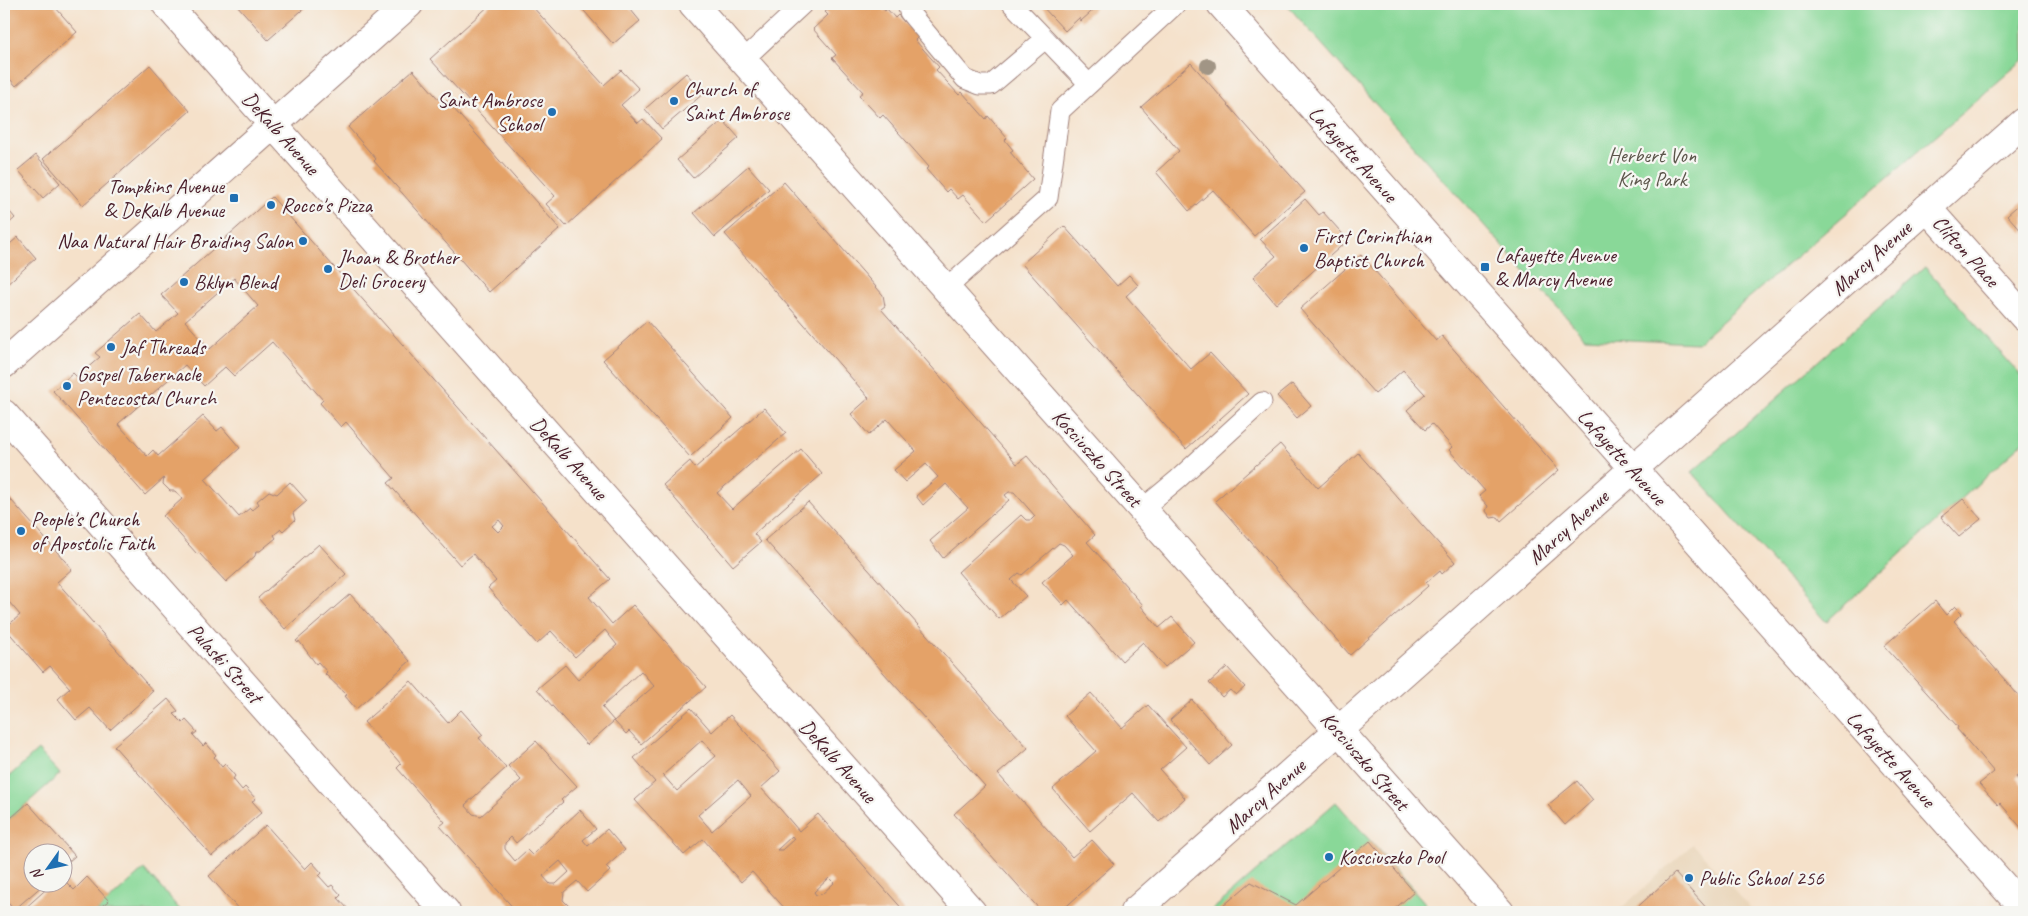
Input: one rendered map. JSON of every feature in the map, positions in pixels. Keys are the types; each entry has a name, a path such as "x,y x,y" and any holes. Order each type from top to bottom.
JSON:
{"street":[{"name":"DeKalb Avenue","path":"166,4 972,912"},
{"path":"4,364 409,4"},
{"name":"Kosciuszko Street","path":"693,4 1500,912"},
{"name":"Lafayette Avenue","path":"1221,4 2024,909"},
{"name":"Marcy Avenue","path":"1134,912 2024,122"},
{"name":"Clifton Place","path":"1927,208 2024,317"},
{"name":"Pulaski Street","path":"4,414 446,912"}],"lane":[{"path":"743,60 803,4"},
{"path":"907,4 909,12 965,79 980,85 991,84 1045,38"},
{"path":"1012,4 1089,84"},
{"path":"947,288 1048,198 1060,111 1176,4"},
{"path":"1142,509 1178,479 1262,402"}],"shaded area":[{"name":"Public School 256","path":"1693,844 1754,912 1617,912"}],"green space":[{"name":"Herbert Von King Park","path":"1286,4 2024,4 2024,59 1697,343 1585,338"},
{"path":"1925,267 2024,379 2024,442 1826,622 1692,472"},
{"path":"38,750 60,774 4,824 4,781"},
{"name":"Kosciuszko Pool","path":"1336,802 1433,912 1210,912"},
{"path":"144,869 182,912 96,912"}],"building":[{"path":"4,4 59,4 55,7 77,32 16,86 4,72"},
{"path":"236,4 309,4 268,40"},
{"name":"Saint Ambrose School","path":"491,4 530,4 604,85 621,70 639,89 621,105 638,123 643,119 662,139 566,226 546,204 555,196 430,59"},
{"path":"578,4 626,4 640,21 613,44"},
{"path":"834,4 879,4 885,11 887,9 895,18 898,15 918,37 915,40 939,67 936,70 959,95 962,92 986,119 988,116 1007,138 1005,140 1013,150 1010,152 1033,179 986,221 963,195 958,199 949,189 946,192 926,169 929,167 883,115 880,118 859,95 863,92 832,58 836,55 813,29 828,15 825,12"},
{"path":"1040,4 1100,4 1081,21 1079,18 1065,31"},
{"path":"1191,63 1305,192 1254,236 1213,190 1189,211 1156,172 1179,151 1141,107"},
{"path":"150,65 190,111 83,205 43,159"},
{"path":"413,70 442,103 446,100 560,229 489,292 374,161 376,159 348,127"},
{"name":"Church of Saint Ambrose","path":"686,73 704,93 662,129 645,109"},
{"path":"723,120 739,138 693,178 677,160"},
{"path":"36,155 60,183 43,198 18,170"},
{"path":"748,166 769,189 715,237 694,213"},
{"path":"784,182 883,295 885,306 881,309 1017,464 1027,456 1095,535 1087,542 1143,605 1141,606 1159,628 1172,617 1194,642 1165,667 1143,642 1122,661 1068,600 1063,605 1042,582 1073,555 1064,545 1059,543 1022,575 1019,573 1011,580 1026,596 999,619 958,572 1021,515 1026,520 1031,520 1035,516 1014,492 1009,492 1005,495 1009,500 943,558 930,541 968,508 946,484 923,505 916,496 938,477 926,464 905,482 894,470 916,451 887,419 869,435 851,414 869,398 725,234"},
{"path":"272,197 610,579 589,597 612,624 633,605 706,687 641,744 629,731 626,734 614,721 587,745 537,689 565,665 578,680 617,645 605,630 575,657 551,631 537,644 488,588 496,581 473,554 460,565 388,483 394,478 346,422 341,427 320,403 323,400 272,342 234,376 225,367 204,386 185,365 118,424 147,456 153,450 158,456 203,416 217,431 222,427 240,448 205,479 239,517 250,508 252,510 259,504 257,501 269,491 277,494 290,482 307,501 293,513 295,520 283,531 281,529 274,535 276,538 260,551 256,551 255,556 226,582 199,553 197,554 163,516 182,499 175,491 170,491 163,484 164,478 145,495 53,391 73,373 77,377 100,357 95,353 140,314 156,332 178,313 161,295","holes":["234,278 258,306 210,349 185,321","499,520 504,526 498,532 492,526","641,671 654,686 614,721 602,707"]},
{"name":"First Corinthian Baptist Church","path":"1305,199 1319,215 1323,212 1348,240 1276,304 1253,277 1276,256 1260,239"},
{"path":"2024,200 2024,234 2007,215"},
{"path":"4,205 15,218 4,228"},
{"path":"1064,226 1117,286 1129,275 1138,285 1126,296 1191,369 1210,353 1248,394 1186,449 1022,264"},
{"path":"18,237 36,258 4,287 4,249"},
{"path":"1361,255 1436,341 1442,336 1559,470 1501,521 1498,517 1491,518 1486,511 1488,506 1479,496 1485,491 1449,450 1452,447 1432,424 1425,430 1407,410 1425,394 1403,370 1375,394 1300,309"},
{"path":"647,321 733,418 690,457 603,360"},
{"path":"1292,384 1311,406 1297,418 1277,396"},
{"path":"764,408 786,433 717,493 732,509 801,449 822,474 754,534 761,542 733,566 663,485 690,461 695,468"},
{"path":"1280,444 1318,488 1358,453 1455,562 1442,574 1440,571 1426,583 1428,586 1350,655 1215,501"},
{"path":"4,492 72,569 57,582 153,691 110,730 90,708 76,720 58,699 70,688 50,666 43,672 5,628 20,615 4,596"},
{"path":"1963,499 1981,519 1959,537 1941,517"},
{"path":"808,502 1028,748 998,774 1072,857 1092,840 1114,864 1060,912 1042,912 954,814 985,786 765,540"},
{"path":"319,544 346,574 285,629 258,598"},
{"path":"350,594 410,661 356,709 345,696 347,695 325,674 327,672 318,662 316,664 299,641 298,643 296,641"},
{"path":"1935,601 1946,615 1955,606 1962,613 1954,621 2024,702 2024,770 2016,777 2024,787 2024,831 2000,803 1998,805 1979,784 1994,772 1957,729 1958,727 1884,646"},
{"path":"1227,667 1245,687 1236,695 1230,690 1222,697 1209,683"},
{"path":"411,681 448,723 461,710 483,735 479,738 506,768 465,805 473,814 481,816 521,780 508,766 536,741 577,786 561,800 563,802 516,843 511,837 505,843 505,849 515,861 527,850 532,855 580,810 596,829 583,840 588,846 607,829 625,850 606,867 610,871 587,892 577,881 564,892 563,900 570,907 564,912 517,912 440,826 445,822 397,768 401,764 364,722","holes":["560,861 569,872 556,884 550,884 543,876"]},
{"path":"1091,693 1122,728 1148,705 1186,747 1160,770 1185,798 1159,822 1133,793 1090,831 1053,789 1096,751 1065,716"},
{"path":"168,699 178,711 174,714 183,723 186,720 197,732 193,735 203,746 206,743 216,755 214,757 222,767 225,764 235,776 233,779 242,790 245,787 256,799 252,801 262,812 212,856 114,746"},
{"path":"1192,700 1232,745 1210,765 1170,720"},
{"path":"691,708 712,732 730,715 780,771 761,788 799,831 818,814 905,912 788,912 752,872 741,882 703,839 684,855 635,800 655,782 634,758","holes":["702,740 716,756 677,791 663,775","738,780 751,796 712,831 698,815","792,836 794,839 782,850 777,850","829,878 834,883 822,894 816,895 814,892"]},
{"path":"1577,781 1593,800 1565,825 1548,805"},
{"path":"28,803 64,844 22,844 22,894 32,894 14,910 4,898 4,824"},
{"path":"266,825 305,869 312,862 322,873 319,876 329,887 332,885 341,895 338,898 348,909 344,912 241,912 209,876"},
{"path":"1370,841 1414,892 1391,912 1216,912 1251,882 1296,905"},
{"name":"Public School 256","path":"1675,873 1710,912 1632,912"},
{"path":"87,877 109,901 96,912 25,912 23,910 41,894 72,894 72,888 74,890"}],"place":[{"name":"Church of Saint Ambrose","path":"674,101"},
{"name":"Saint Ambrose School","path":"552,112"},
{"name":"Tompkins Avenue & DeKalb Avenue","path":"234,198"},
{"name":"Rocco's Pizza","path":"271,205"},
{"name":"Naa Natural Hair Braiding Salon","path":"303,241"},
{"name":"First Corinthian Baptist Church","path":"1304,248"},
{"name":"Lafayette Avenue & Marcy Avenue","path":"1485,267"},
{"name":"Jhoan & Brother Deli Grocery","path":"328,269"},
{"name":"Bklyn Blend","path":"184,282"},
{"name":"Jaf Threads","path":"111,347"},
{"name":"Gospel Tabernacle Pentecostal Church","path":"67,386"},
{"name":"People's Church of Apostolic Faith","path":"21,531"},
{"name":"Kosciuszko Pool","path":"1329,857"},
{"name":"Public School 256","path":"1689,878"}]}
